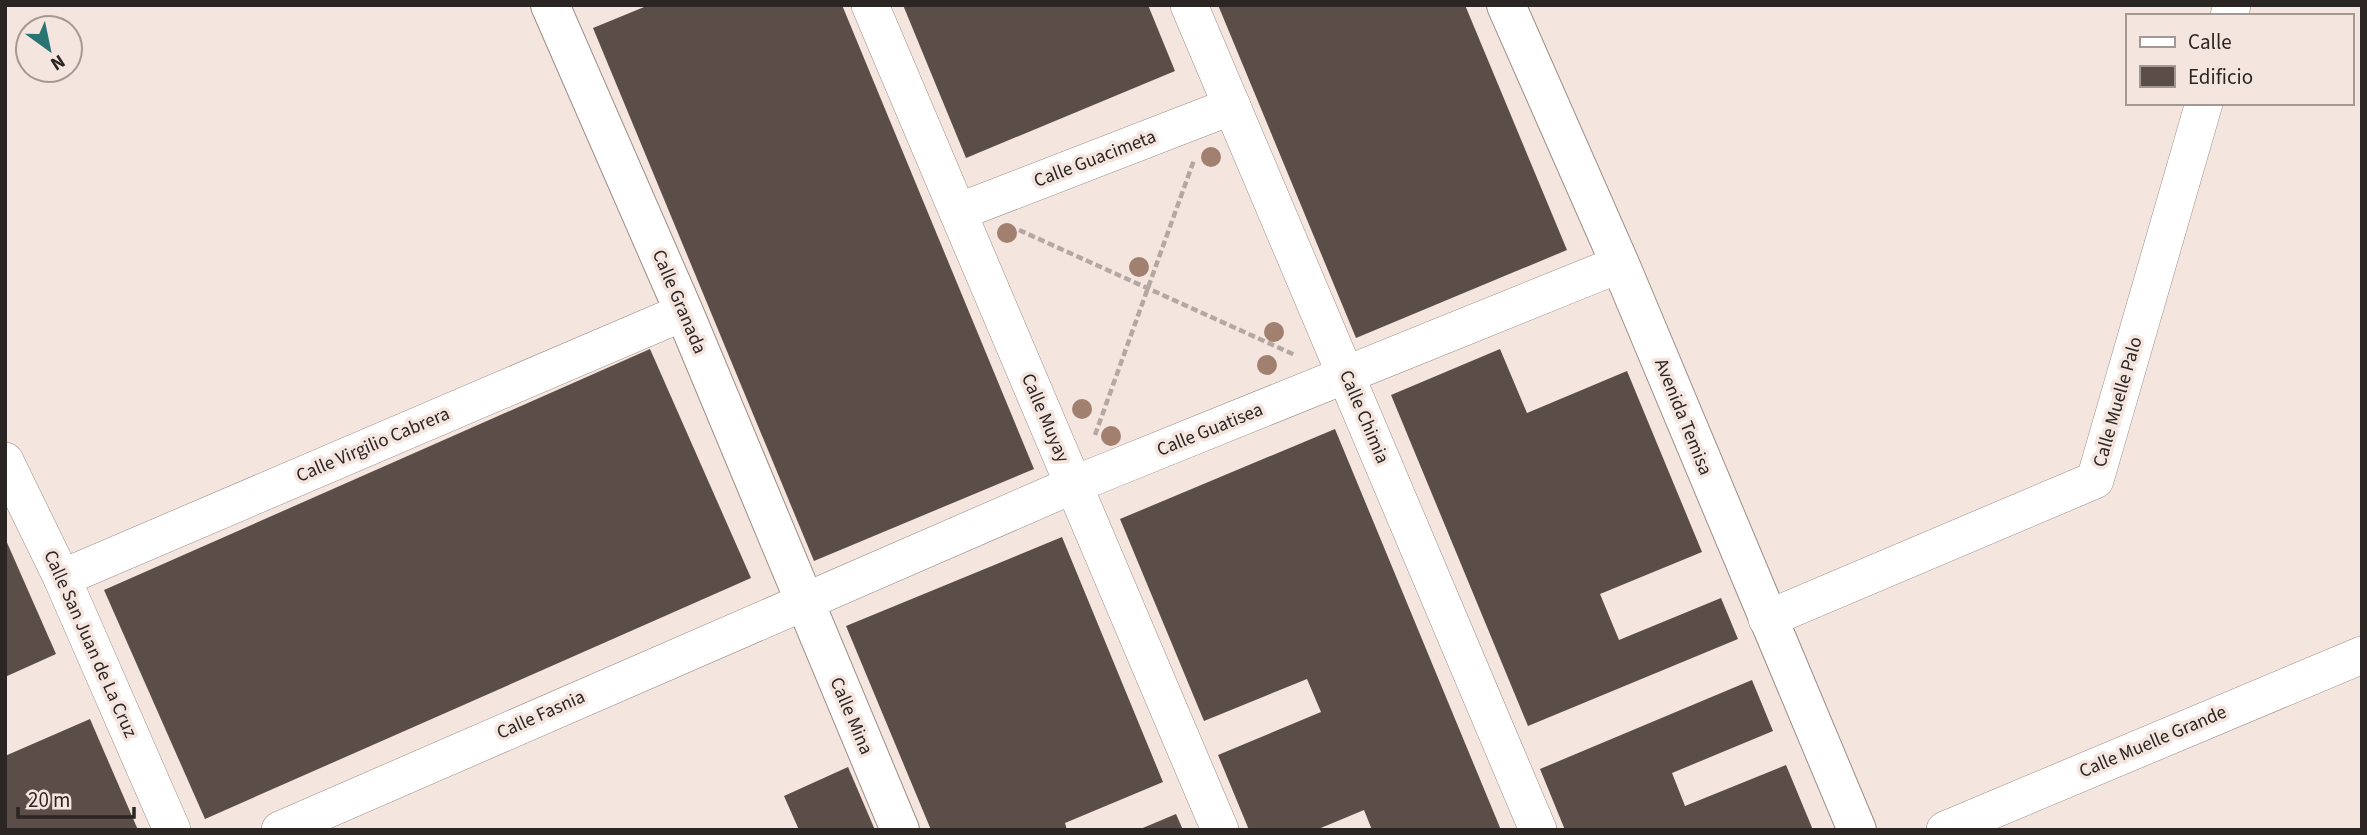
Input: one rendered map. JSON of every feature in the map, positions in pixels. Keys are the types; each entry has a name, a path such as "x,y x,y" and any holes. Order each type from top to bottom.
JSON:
{"street":[{"name":"Calle Muyay","path":"870,5 973,206 1073,485 1220,830"},
{"name":"Calle Chimia","path":"1189,5 1538,830"},
{"name":"Avenida Temisa","path":"1506,5 1620,264 1857,830"},
{"name":"Calle Granada","path":"559,8 803,601"},
{"name":"Calle Muelle Palo","path":"1767,619 2095,480 2203,105"},
{"name":"Calle Guacimeta","path":"973,206 1232,106"},
{"name":"Calle Guatisea","path":"803,601 1073,485 1620,264"},
{"name":"Calle Virgilio Cabrera","path":"62,578 684,312"},
{"name":"Calle San Juan de La Cruz","path":"5,461 62,578 172,830"},
{"name":"Calle Fasnia","path":"280,830 803,601"},
{"name":"Calle Mina","path":"803,601 900,830"},
{"name":"Calle Muelle Grande","path":"1945,830 2362,655"}],"path":[{"path":"1094,436 1198,148"},
{"path":"973,206 998,221 1298,356"}],"building":[{"path":"649,5 842,5 1034,469 814,561 593,28"},
{"path":"903,5 1148,5 1175,71 966,158"},
{"path":"1218,5 1465,5 1567,250 1356,338"},
{"path":"650,349 751,578 205,819 104,590"},
{"path":"1500,349 1527,413 1627,371 1702,552 1600,594 1619,640 1721,598 1738,639 1528,726 1391,395"},
{"path":"1335,429 1501,830 1372,830 1364,810 1316,830 1249,830 1218,755 1321,712 1307,679 1204,721 1120,519"},
{"path":"1062,537 1163,782 1065,823 1067,830 931,830 846,626"},
{"path":"5,538 56,654 5,677"},
{"path":"1752,680 1773,731 1672,773 1685,806 1786,765 1813,830 1565,830 1540,769"},
{"path":"90,719 138,830 5,830 5,756"},
{"path":"848,767 875,830 799,830 784,796"},
{"path":"1176,814 1183,830 1138,830"}]}
